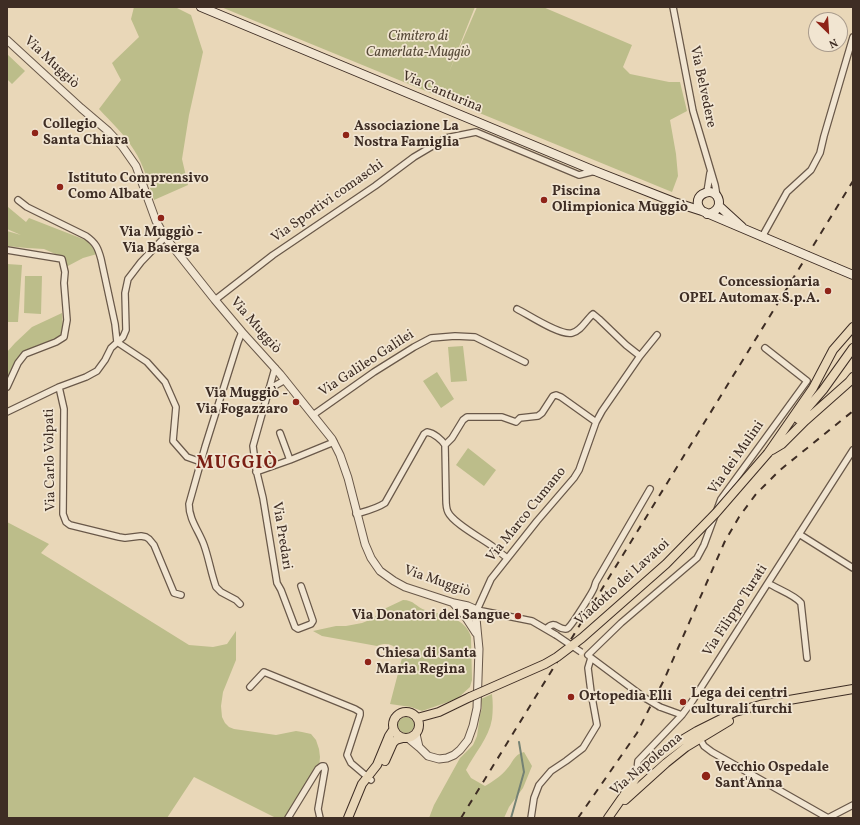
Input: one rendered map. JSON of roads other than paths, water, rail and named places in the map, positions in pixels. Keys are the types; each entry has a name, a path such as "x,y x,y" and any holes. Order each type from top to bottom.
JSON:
{"main road":[{"name":"Via Canturina","path":"201,7 595,171 674,202 704,212 853,275"},
{"path":"711,192 717,196 720,203 713,213 704,212 699,208 698,201 703,193 711,192"},
{"name":"Via Canturina","path":"674,202 698,201"},
{"name":"Via Canturina","path":"719,206 747,231"},
{"path":"768,453 813,388 833,350 853,327"},
{"path":"768,453 823,390 853,348"},
{"path":"768,453 782,444 805,421 851,380"},
{"name":"Viadotto dei Lavatoi","path":"417,726 438,712 546,664 582,638 666,564 716,513 768,453"},
{"name":"Via Napoleona","path":"609,815 634,788 636,778 682,740 709,725 735,712 853,689"},
{"name":"Via Napoleona","path":"609,815 666,763 686,747 724,723 760,706"},
{"path":"348,818 360,788 381,768 393,743 396,740 412,737 417,726 410,713 404,712 396,716 392,724 393,730 397,735 405,738"},
{"name":"Via Napoleona","path":"700,739 709,725"},
{"path":"369,779 377,766 389,736 393,730"}],"street":[{"name":"Via Belvedere","path":"673,7 693,111 717,196"},
{"path":"762,237 787,192 811,170 820,153 853,37"},
{"name":"Via Muggiò","path":"7,40 80,108 108,131 122,146 136,166 156,221 165,237 215,300 285,380 334,442 348,478 356,514 365,544 371,558 380,571 405,587 477,610"},
{"name":"Via Sportivi comaschi","path":"215,300 273,255 375,186 414,157 446,138 476,132 578,175 595,171"},
{"name":"Via Belvedere","path":"707,192 711,171"},
{"path":"18,200 27,207 86,236 94,242 99,251 118,342 147,362 165,382 176,406 173,441 187,457 201,462"},
{"path":"7,412 97,371 111,348 123,337 126,330 125,293 128,279 141,262 165,237"},
{"path":"7,250 62,259 65,272 64,283 67,320 64,336 56,342 25,354 18,363 7,387"},
{"path":"517,309 561,332 572,333 581,328 593,314 640,356"},
{"path":"240,604 236,600 220,592 216,587 204,544 192,521 189,504 242,332"},
{"name":"Via Marco Cumano","path":"477,610 491,579 574,478 579,470 596,422 602,411 640,356 657,335"},
{"name":"Via Galileo Galilei","path":"313,415 414,347 431,338 455,336 475,337 525,362"},
{"name":"Via dei Mulini","path":"590,657 621,623 697,558 704,545 720,498 806,381 765,348"},
{"name":"Via Predari","path":"275,368 252,446 277,583 295,627 298,629 311,624 313,621 300,586"},
{"path":"269,389 285,380"},
{"name":"Via Carlo Volpati","path":"59,387 64,409 63,514 66,522 70,525 119,537 146,537 154,545 174,593 181,595"},
{"path":"445,446 452,438 463,420 467,417 502,417 516,422 520,418 538,416 553,396 556,395 596,422"},
{"path":"356,514 374,509 385,503 422,437 427,432 431,433 443,442 445,446 446,506 448,512 458,523 507,558"},
{"path":"280,433 290,460"},
{"path":"256,472 334,442"},
{"name":"Via Filippo Turati","path":"636,778 638,762 682,715 693,700 853,450"},
{"path":"546,629 550,625 566,629 573,622 594,589 596,582 650,489"},
{"path":"800,534 853,568"},
{"path":"768,583 798,599 801,603 807,658"},
{"path":"452,602 465,616 478,638"},
{"path":"405,738 420,748 428,756 441,760 451,757 457,753 468,740 477,708 477,610 532,621 590,657 645,698 660,707 682,715"},
{"path":"531,818 534,798 539,785 551,771 583,748 597,725 588,668 590,657"},
{"path":"250,686 264,672 360,712 348,755 351,762 369,779"},
{"path":"417,726 420,748"},
{"path":"700,739 704,746 712,752 828,818 853,805"},
{"path":"288,818 318,769 324,766 325,769 318,809 320,818"}],"waterway":[{"path":"511,818 524,772 519,742"}],"railway":[{"path":"461,818 853,181"},
{"path":"578,818 637,733 664,680 725,541 739,517 756,494 780,470 853,411"}],"place":[{"name":"Collegio Santa Chiara","path":"35,133"},
{"name":"Associazione La Nostra Famiglia","path":"346,135"},
{"name":"Istituto Comprensivo Como Albate","path":"60,187"},
{"name":"Piscina Olimpionica Muggiò","path":"544,200"},
{"name":"Via Muggiò - Via Baserga","path":"161,218"},
{"name":"Concessionaria OPEL Automax S.p.A.","path":"828,291"},
{"name":"Via Muggiò - Via Fogazzaro","path":"296,402"},
{"name":"Via Donatori del Sangue","path":"518,616"},
{"name":"Chiesa di Santa Maria Regina","path":"368,662"},
{"name":"Ortopedia Elli","path":"571,697"},
{"name":"Lega dei centri culturali turchi","path":"683,702"},
{"name":"Vecchio Ospedale Sant'Anna","path":"706,776"}],"district":[{"name":"MUGGIÒ","path":"237,465"}],"park label":[{"name":"Cimitero di Camerlata-Muggiò","path":"418,46"}]}
